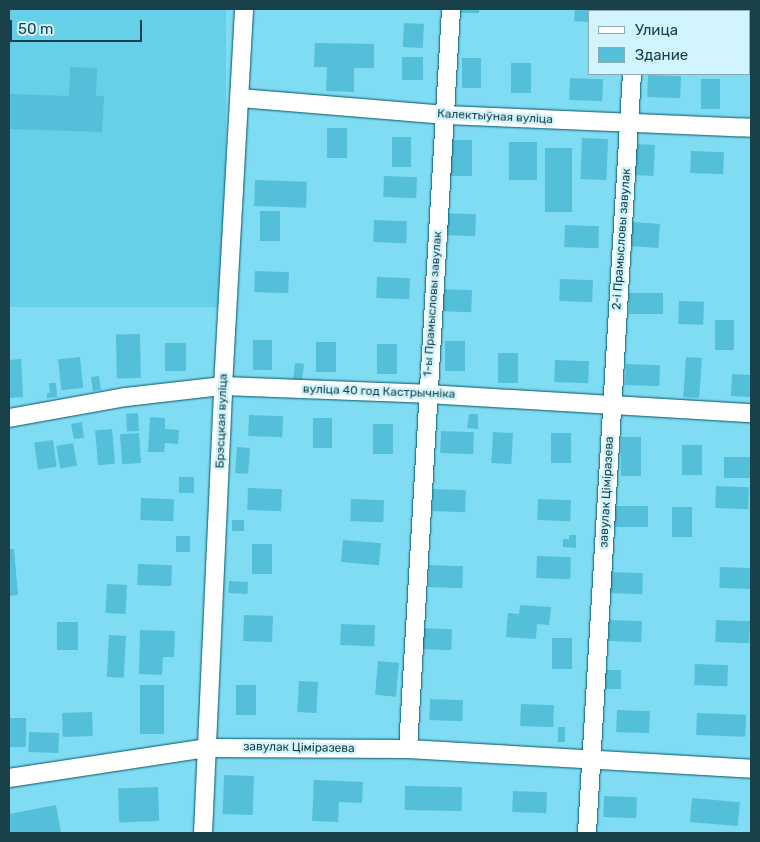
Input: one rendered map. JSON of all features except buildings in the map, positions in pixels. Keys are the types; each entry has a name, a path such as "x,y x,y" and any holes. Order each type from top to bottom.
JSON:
{"street":[{"name":"Брэсцкая вуліца","path":"203,833 223,386 244,9"},
{"name":"1-ы Прамысловы завулак","path":"408,749 427,394 446,115 451,9"},
{"name":"2-і Прамысловы завулак","path":"612,404 632,75"},
{"name":"Калектыўная вуліца","path":"240,98 446,115 751,128"},
{"name":"вуліца 40 год Кастрычніка","path":"9,418 126,397 223,386 427,394 751,413"},
{"name":"завулак Ціміразева","path":"587,833 612,404"},
{"name":"завулак Ціміразева","path":"9,778 208,748 408,749 751,769"}],"shaded area":[{"path":"9,9 226,9 226,307 9,307"}]}
